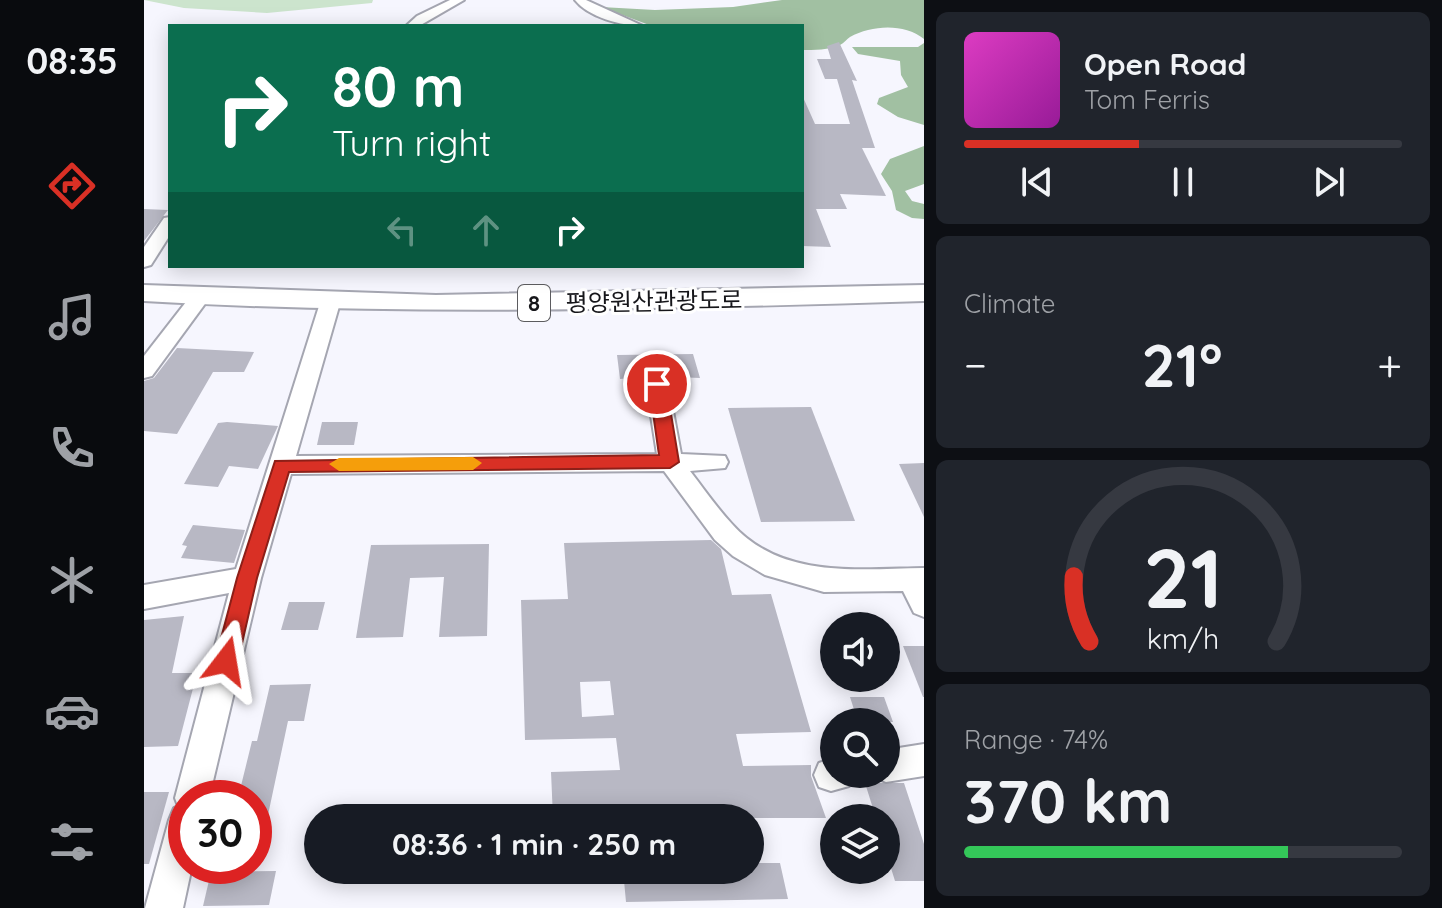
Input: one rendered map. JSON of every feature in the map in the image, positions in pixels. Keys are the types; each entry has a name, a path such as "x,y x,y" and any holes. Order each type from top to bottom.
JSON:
{"highway":[{"name":"평양원산관광도로","path":"144,293 330,303 576,303 924,293"}],"street":[{"path":"416,24 459,0"},
{"path":"580,0 585,6 632,24"},
{"path":"144,261 168,225"},
{"path":"144,371 200,297"},
{"path":"196,780 247,578 330,303"},
{"path":"657,384 670,462 724,533 742,549 775,567 824,581 918,580 924,605"},
{"path":"282,465 716,462"},
{"path":"144,597 247,578"},
{"path":"900,764 924,760"},
{"path":"164,908 170,884"}],"green space":[{"path":"144,0 373,0 372,3 267,13 184,8"},
{"path":"782,0 924,0 924,39 907,30 878,28 850,37 836,47 804,50 804,24 647,24 601,7 655,10 733,7"},
{"path":"924,43 924,125 898,117 877,104 879,98 908,87 901,75 900,61 858,54 852,47 918,47"},
{"path":"924,146 924,184 905,191 912,201 924,204 924,219 912,218 896,210 892,191 881,174 890,159"}],"building":[{"path":"839,42 857,81 852,80 875,148 862,148 886,196 840,194 847,209 816,209 831,247 804,246 804,99 815,124 850,124 837,79 825,79 817,59 831,59 827,46"},
{"path":"144,209 168,210 144,241"},
{"path":"177,348 254,352 244,372 213,372 177,434 144,431 144,381 154,378"},
{"path":"693,354 700,378 649,376 620,379 617,355"},
{"path":"811,407 855,521 761,522 728,408"},
{"path":"322,422 358,422 354,445 317,445"},
{"path":"218,423 278,426 258,469 229,466 218,487 184,484"},
{"path":"924,463 924,517 899,464"},
{"path":"193,525 245,530 234,563 181,558 187,546 182,545"},
{"path":"711,540 721,549 732,595 771,594 811,732 736,734 743,766 811,765 811,776 821,804 820,818 764,818 764,804 552,804 551,772 620,770 616,738 525,740 521,600 568,599 564,543","holes":["610,681 614,715 582,717 580,682"]},
{"path":"489,544 487,636 439,637 444,577 410,578 403,637 356,638 371,545"},
{"path":"289,602 325,602 318,630 281,630"},
{"path":"184,616 172,673 197,673 178,746 144,747 144,620"},
{"path":"903,646 924,646 924,697 923,697"},
{"path":"311,684 304,721 288,721 272,796 272,780 242,780 252,741 257,741 270,685"},
{"path":"850,697 884,697 888,708 854,708"},
{"path":"900,783 904,783 924,844 924,881 900,881 900,804 872,804 867,788 900,788"},
{"path":"144,792 168,792 149,864 144,864"},
{"path":"764,863 780,863 788,899 626,902 624,884 764,884"},
{"path":"272,871 276,871 269,905 203,906 208,884 272,884"}],"slow traffic":[{"path":"339,464 473,463"}],"route":[{"path":"226,661 247,578 282,465 670,462 657,384"}]}
